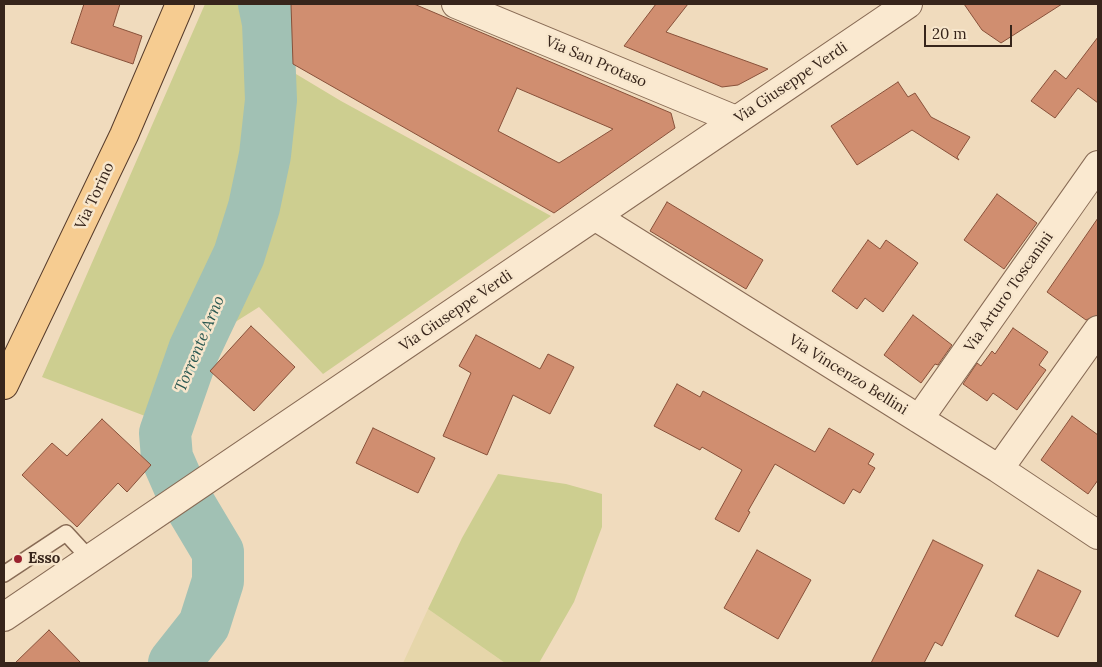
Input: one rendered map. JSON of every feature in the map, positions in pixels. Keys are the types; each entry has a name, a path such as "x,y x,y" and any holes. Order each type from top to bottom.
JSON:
{"main road":[{"name":"Via Torino","path":"7,374 124,135 180,4"}],"street":[{"name":"Via San Protaso","path":"456,4 736,120"},
{"name":"Via Giuseppe Verdi","path":"4,617 908,4"},
{"name":"Via Arturo Toscanini","path":"919,419 1098,165"},
{"name":"Via Vincenzo Bellini","path":"596,217 999,469 1098,535"},
{"path":"999,469 1098,330"}],"lane":[{"path":"4,574 66,532 90,558"}],"shaded area":[{"path":"428,609 505,663 403,663"}],"green space":[{"path":"205,4 278,4 281,65 341,101 551,216 323,374 259,307 221,331 196,318 153,419 42,377"},
{"path":"498,474 566,484 602,494 602,527 574,602 539,663 505,663 428,609 462,538"}],"building":[{"path":"84,4 120,4 113,26 142,36 133,64 71,43"},
{"path":"291,4 414,4 671,113 675,128 554,213 293,64","holes":["517,88 613,129 559,163 498,131"]},
{"path":"656,4 688,4 666,32 768,69 738,85 722,87 624,46"},
{"path":"964,4 1062,4 1001,43 982,30"},
{"path":"1098,37 1098,103 1078,88 1055,118 1031,101 1055,70 1066,79"},
{"path":"898,82 908,97 915,93 931,117 970,137 957,157 959,160 912,130 857,165 831,126"},
{"path":"997,194 1037,223 1004,269 964,240"},
{"path":"667,202 763,260 746,289 650,231"},
{"path":"1098,218 1098,315 1086,320 1047,292"},
{"path":"868,240 880,249 886,240 918,263 883,312 865,298 857,309 832,291"},
{"path":"913,315 952,345 938,365 935,364 921,383 884,355"},
{"path":"251,326 295,367 254,411 210,371"},
{"path":"1013,328 1048,352 1039,365 1046,370 1017,410 993,393 987,401 963,384 977,363 981,366 992,351 995,354"},
{"path":"476,335 540,369 548,354 574,367 550,414 513,395 487,455 443,436 471,373 459,366"},
{"path":"677,384 700,397 703,391 815,452 829,428 874,454 868,464 875,468 860,493 853,489 844,504 775,464 748,511 750,512 739,532 715,519 742,470 702,447 700,450 654,426"},
{"path":"1072,416 1098,435 1098,480 1088,494 1041,460"},
{"path":"102,419 151,465 127,492 118,483 77,527 22,475 52,443 67,456"},
{"path":"373,428 435,458 418,493 356,463"},
{"path":"933,540 983,565 942,646 935,642 924,663 871,663"},
{"path":"757,550 811,580 778,639 724,608"},
{"path":"1038,570 1081,591 1058,637 1015,616"},
{"path":"49,630 81,663 15,663"}],"waterway":[{"name":"Torrente Arno","path":"174,663 204,625 218,581 218,552 181,490 167,458 165,433 194,350 239,255 254,207 265,155 271,100 268,23 264,4"}],"place":[{"name":"Esso","path":"18,559"}]}
